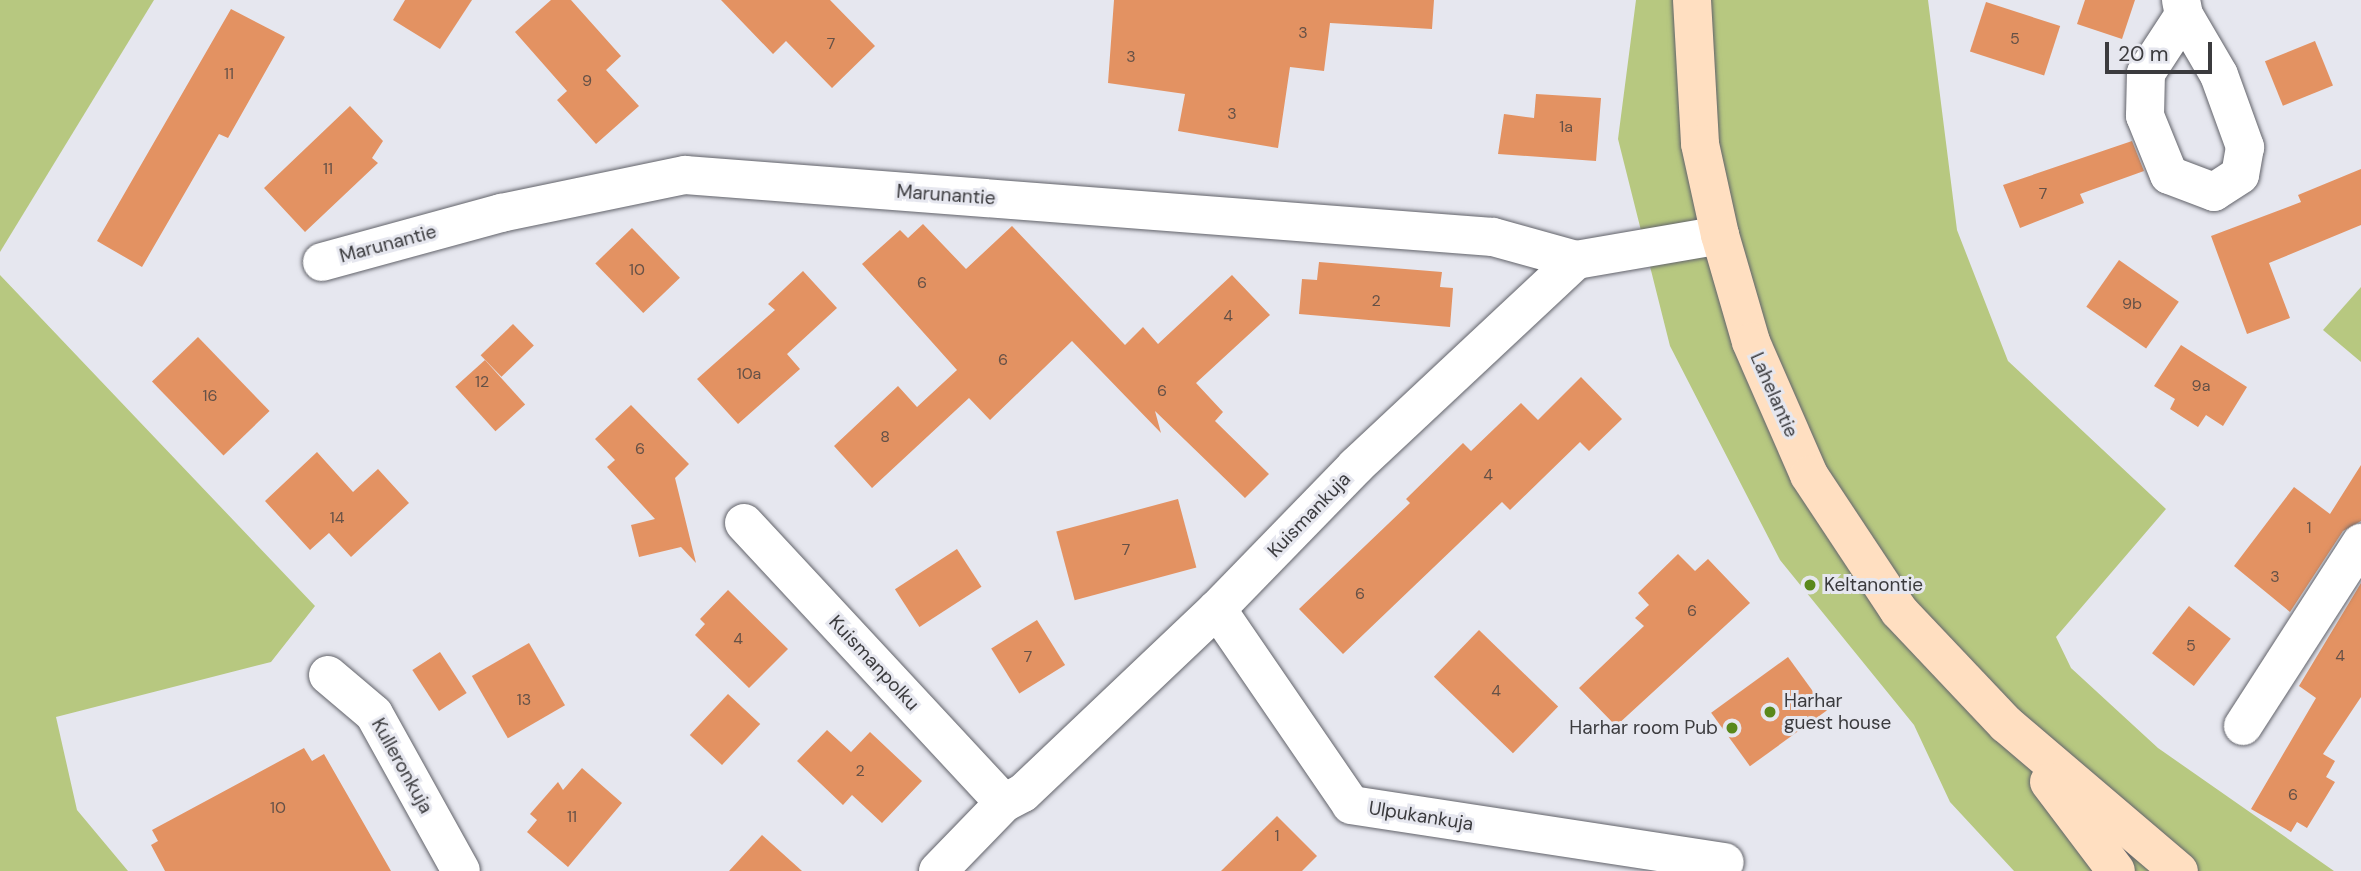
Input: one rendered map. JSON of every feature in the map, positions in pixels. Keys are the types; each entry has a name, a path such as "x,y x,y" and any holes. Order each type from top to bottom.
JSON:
{"main road":[{"name":"Lahelantie","path":"1692,0 1700,144 1720,235 1751,342 1809,475 1899,611 2006,724 2179,871"},
{"name":"Lahelantie","path":"2006,724 2116,871"}],"street":[{"name":"Marunantie","path":"322,262 501,213 685,175 1493,237 1576,260"},
{"path":"1576,260 1720,235"},
{"name":"Kuismankuja","path":"938,871 1004,803 1023,793 1217,609 1356,466 1576,260"},
{"name":"Kuismanpolku","path":"744,523 1004,803"},
{"path":"2243,726 2361,543"},
{"name":"Ulpukankuja","path":"1217,609 1351,805 1725,862"},
{"name":"Kulleronkuja","path":"327,675 374,714 461,871"}],"green space":[{"path":"0,0 154,0 0,252"},
{"path":"1636,0 1928,0 1957,230 2008,361 2166,509 2056,637 2071,668 2158,748 2334,871 2014,871 1950,802 1914,725 1780,560 1670,346 1618,139"},
{"path":"0,275 315,606 271,662 56,717 77,810 128,871 0,871"},
{"path":"2361,287 2361,362 2323,330"}],"building":[{"path":"405,0 472,0 440,49 393,20"},
{"path":"551,0 571,0 621,56 606,70 639,106 596,144 557,100 567,91 515,32"},
{"path":"721,0 830,0 875,46 832,88 786,41 773,54"},
{"path":"1114,0 1434,0 1432,29 1330,23 1324,71 1290,67 1278,148 1178,131 1185,94 1108,83"},
{"path":"2085,0 2135,0 2122,39 2077,24"},
{"path":"1986,2 2060,26 2044,76 1970,51"},
{"path":"231,9 285,37 228,138 219,134 142,267 97,241"},
{"path":"2315,41 2333,86 2283,106 2265,61"},
{"path":"1536,94 1601,98 1596,161 1498,154 1504,114 1534,118"},
{"path":"350,106 383,141 372,158 378,163 305,232 264,188"},
{"path":"2132,141 2144,171 2080,194 2084,203 2020,228 2003,185"},
{"path":"2361,169 2361,225 2269,263 2290,318 2247,334 2211,236 2301,202 2298,195"},
{"path":"923,224 966,269 1012,226 1125,345 1143,327 1158,344 1232,275 1270,315 1196,383 1223,412 1215,421 1269,474 1245,498 1155,411 1161,433 1072,341 990,420 969,398 872,488 834,446 898,386 917,407 957,370 862,264 900,230 908,238"},
{"path":"632,228 680,278 643,313 595,263"},
{"path":"2119,260 2179,302 2146,349 2086,307"},
{"path":"1319,262 1442,272 1440,287 1453,288 1450,327 1299,314 1302,279 1317,280"},
{"path":"803,271 837,308 787,354 800,369 738,424 697,379 775,310 768,304"},
{"path":"513,324 534,346 501,377 481,355"},
{"path":"198,337 270,411 224,456 152,381"},
{"path":"2181,345 2247,387 2223,426 2206,415 2198,427 2170,409 2175,399 2154,386"},
{"path":"485,360 525,405 495,431 455,387"},
{"path":"1581,377 1622,419 1589,451 1580,442 1510,510 1502,502 1343,654 1299,609 1410,503 1406,499 1463,443 1471,451 1521,403 1538,420"},
{"path":"631,405 689,464 675,478 696,563 681,547 639,557 631,525 655,519 607,467 615,460 595,439"},
{"path":"317,452 353,492 378,469 409,503 351,557 329,533 310,550 265,501"},
{"path":"2361,465 2361,521 2343,531 2290,612 2234,566 2294,487 2330,514"},
{"path":"1178,499 1196,568 1075,600 1056,532"},
{"path":"957,549 982,587 919,627 895,589"},
{"path":"1678,554 1695,571 1708,559 1750,603 1616,726 1579,688 1644,626 1635,618 1649,605 1638,593"},
{"path":"2361,583 2361,697 2323,754 2335,761 2326,777 2335,782 2307,828 2297,822 2291,832 2251,809 2316,698 2299,686"},
{"path":"728,590 788,649 749,688 695,635 705,624 700,619"},
{"path":"2189,606 2231,639 2194,686 2152,653"},
{"path":"1037,620 1065,665 1019,694 991,649"},
{"path":"1479,630 1558,706 1513,753 1434,677"},
{"path":"529,643 565,705 508,738 472,676"},
{"path":"440,652 467,693 439,711 412,670"},
{"name":"Harhar guest house","path":"1788,657 1827,710 1750,766 1711,713"},
{"path":"728,694 760,724 722,765 690,735"},
{"path":"827,730 851,752 870,732 922,781 882,823 852,795 843,805 797,761"},
{"path":"304,748 312,761 324,754 391,871 165,871 151,845 158,841 152,830"},
{"path":"582,768 622,803 568,867 527,832 537,820 530,814 558,782 563,790"},
{"path":"1277,816 1317,856 1302,871 1221,871"},
{"path":"762,835 802,871 729,871"}],"place":[{"name":"Keltanontie","path":"1810,585"},
{"name":"Harhar guest house","path":"1770,712"},
{"name":"Harhar room Pub","path":"1732,728"}]}
